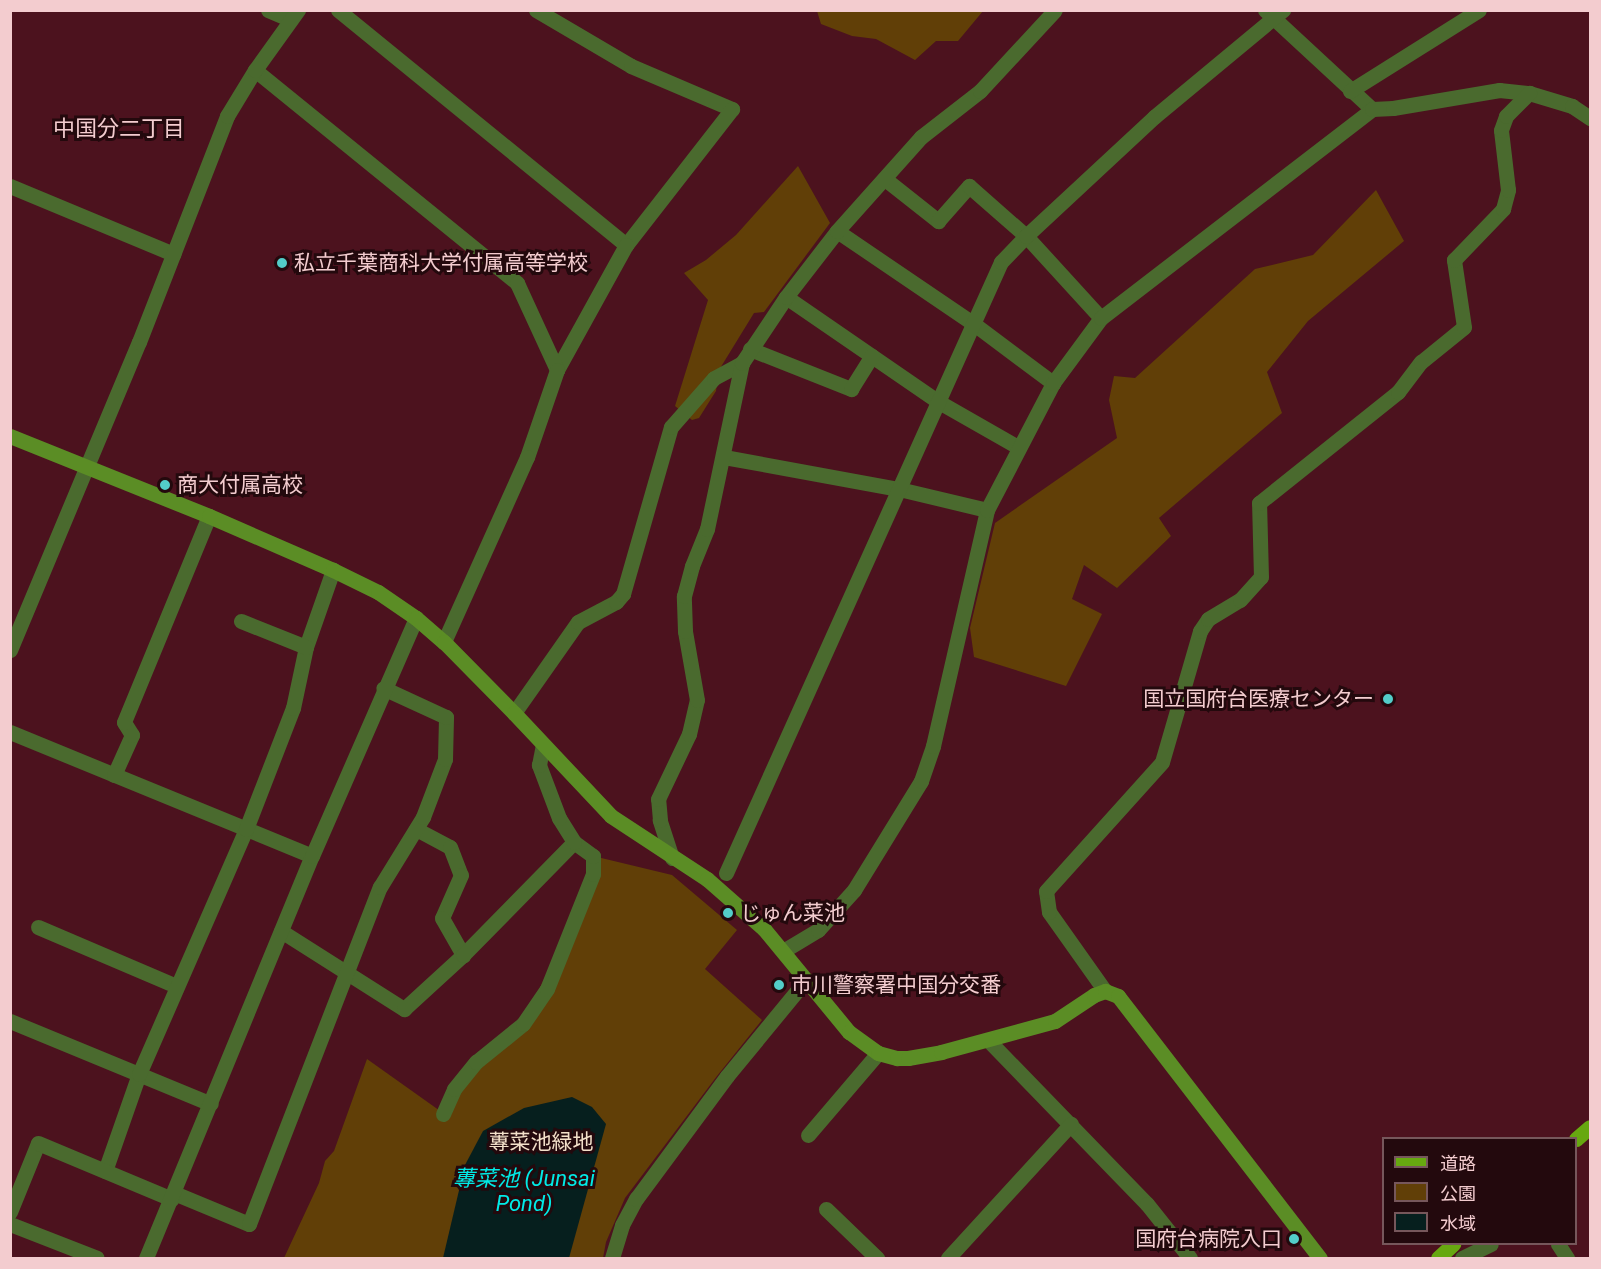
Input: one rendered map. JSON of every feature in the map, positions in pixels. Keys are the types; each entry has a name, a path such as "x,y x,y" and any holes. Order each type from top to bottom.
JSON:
{"main road":[{"path":"1577,1137 1590,1127"},
{"path":"1438,1258 1452,1245"}],"street":[{"path":"10,650 87,467 228,116 255,70 293,15 268,10"},
{"path":"338,10 626,245"},
{"path":"444,642 526,457 557,370 626,245 732,108 631,66 536,10"},
{"path":"672,858 660,820 658,799 689,734 697,700 685,631 684,596 692,566 707,529 742,363 786,297 837,231 921,137 980,91 1055,10"},
{"path":"1350,91 1479,10"},
{"path":"726,873 1001,262 1154,117 1274,13 1350,91 1372,109"},
{"path":"255,70 517,283 557,370"},
{"path":"783,951 818,930 854,890 921,781 933,746 987,510 1053,383 1101,318 1372,109 1393,108 1499,90 1529,93 1572,106 1590,118"},
{"path":"1320,1258 1118,996 1105,991 1049,912 1046,891 1162,762 1200,631 1208,619 1240,600 1261,577 1259,503 1398,392 1421,362 1464,327 1454,260 1503,209 1508,190 1501,130 1506,116 1529,93"},
{"path":"885,179 938,221 969,186 1026,236 1101,318"},
{"path":"11,187 173,254"},
{"path":"837,231 974,324 1053,383"},
{"path":"786,297 939,402 1018,447"},
{"path":"750,349 851,389 872,356"},
{"path":"514,713 578,622 616,602 623,594 671,427 714,378 742,363"},
{"path":"10,436 209,516 333,570 378,592 416,618 444,642 514,713 611,816 718,888 783,951 805,981 849,1032 879,1053 908,1058 988,1040 1055,1021 1095,994 1105,991"},
{"path":"724,457 899,489 987,510"},
{"path":"114,775 132,735 124,722 209,516"},
{"path":"105,1171 140,1074 176,986 246,829 293,708 306,647 333,570"},
{"path":"146,1258 312,856 383,688 416,618"},
{"path":"241,621 306,647"},
{"path":"10,1212 38,1143 105,1171 249,1224 380,887 416,829 445,759 446,717 383,688"},
{"path":"10,732 312,856"},
{"path":"443,1114 454,1089 476,1062 523,1024 547,989 594,874 593,856 574,842 559,818 539,765 543,745"},
{"path":"416,829 450,847 461,875 442,918 463,955"},
{"path":"281,931 404,1009 463,955 574,842"},
{"path":"38,927 176,986"},
{"path":"612,1258 622,1225 636,1199 727,1076 805,981"},
{"path":"10,1021 211,1104"},
{"path":"988,1040 1147,1204 1190,1258"},
{"path":"808,1135 879,1053"},
{"path":"948,1258 1071,1124"},
{"path":"826,1209 867,1255"},
{"path":"10,1224 97,1258"},
{"path":"1462,1258 1489,1245"},
{"path":"1559,1245 1567,1258"}],"green space":[{"path":"817,10 983,11 958,41 936,41 915,60 876,39 852,36 821,24"},
{"path":"798,166 830,223 764,312 754,313 719,370 716,391 699,418 692,420 675,406 708,300 684,273 706,260 736,235"},
{"path":"1376,190 1404,241 1308,321 1267,372 1282,413 1159,518 1171,536 1117,588 1084,565 1072,599 1102,614 1066,686 974,657 970,628 995,523 1117,438 1109,400 1114,376 1135,378 1255,269 1313,255"},
{"name":"蓴菜池緑地","path":"593,856 672,875 737,930 705,969 762,1020 625,1198 606,1242 603,1258 284,1258 319,1183 325,1161 334,1151 367,1059 443,1113 454,1089 523,1024 593,874"}],"water":[{"name":"蓴菜池 (Junsai Pond)","path":"572,1097 592,1107 606,1124 569,1258 443,1258 465,1165 483,1131 524,1108"}],"place":[{"name":"私立千葉商科大学付属高等学校","path":"282,263"},
{"name":"商大付属高校","path":"165,485"},
{"name":"国立国府台医療センター","path":"1388,699"},
{"name":"じゅん菜池","path":"728,913"},
{"name":"市川警察署中国分交番","path":"779,985"},
{"name":"国府台病院入口","path":"1294,1239"}],"district":[{"name":"中国分二丁目","path":"119,129"}]}
